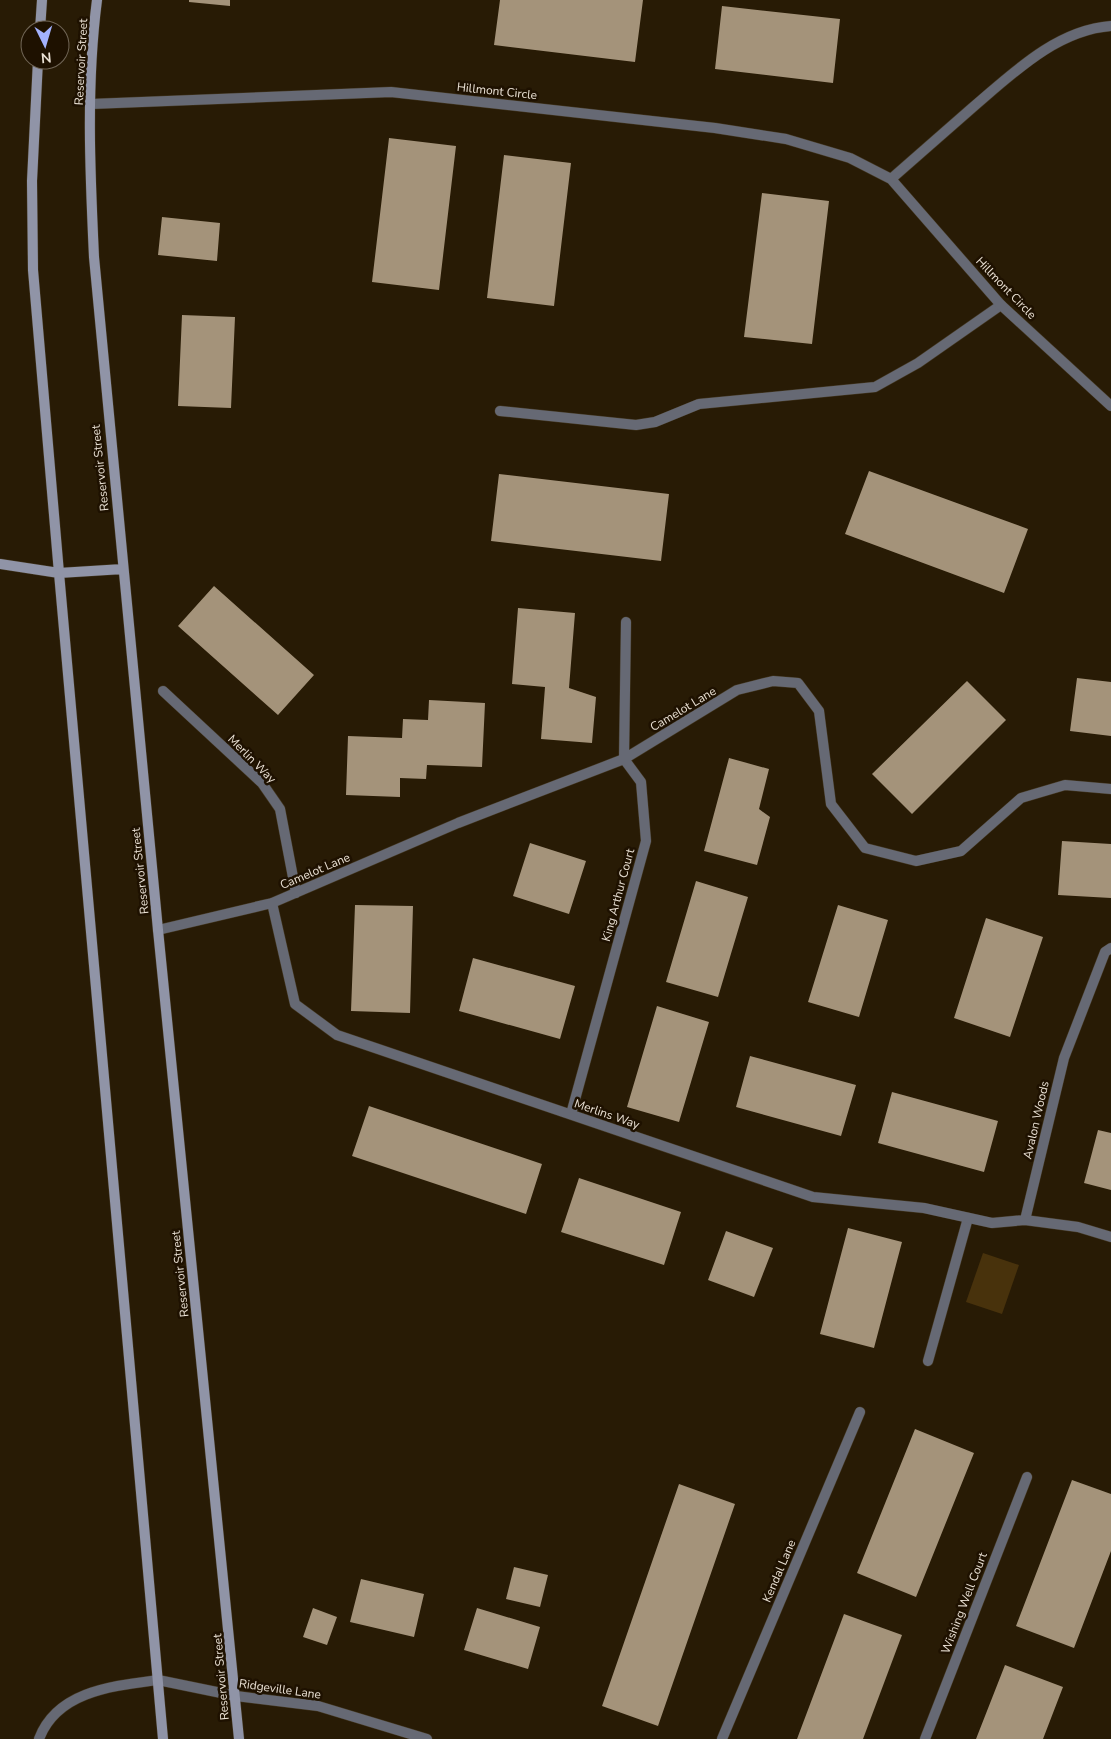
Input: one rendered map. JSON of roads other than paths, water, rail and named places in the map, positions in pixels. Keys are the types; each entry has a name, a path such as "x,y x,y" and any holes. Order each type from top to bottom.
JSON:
{"main road":[{"path":"41,20 42,0"},
{"name":"Reservoir Street","path":"97,0 91,104 90,167 94,257 158,930 239,1739"},
{"path":"38,70 32,181 34,270 59,573 163,1739"},
{"path":"0,564 59,573 123,569"}],"street":[{"path":"891,179 1025,63 1056,43 1098,27 1111,26"},
{"name":"Hillmont Circle","path":"91,104 391,92 706,127 786,139 850,158 891,179 1001,305 1111,406"},
{"path":"500,412 636,425 655,422 700,404 875,387 918,363 1001,305"},
{"path":"624,759 626,622"},
{"name":"Camelot Lane","path":"158,930 272,903 458,823 624,759 737,690 773,682 798,683 819,711 831,804 865,848 916,861 961,851 1020,798 1065,785 1111,789"},
{"name":"Merlin Way","path":"163,691 262,783 280,809 296,893"},
{"name":"King Arthur Court","path":"570,1114 646,841 641,782 624,759"},
{"name":"Merlins Way","path":"272,903 295,1004 337,1035 814,1197 924,1208 992,1223 1025,1220"},
{"name":"Avalon Woods","path":"1025,1220 1064,1058 1105,952 1111,948"},
{"path":"928,1361 968,1218"},
{"path":"1025,1220 1078,1227 1111,1237"},
{"name":"Kendal Lane","path":"722,1739 860,1412"},
{"name":"Wishing Well Court","path":"925,1739 1027,1477"},
{"name":"Ridgeville Lane","path":"39,1739 47,1722 56,1712 67,1703 79,1697 114,1686 158,1680 236,1696 318,1706 426,1739"}]}
